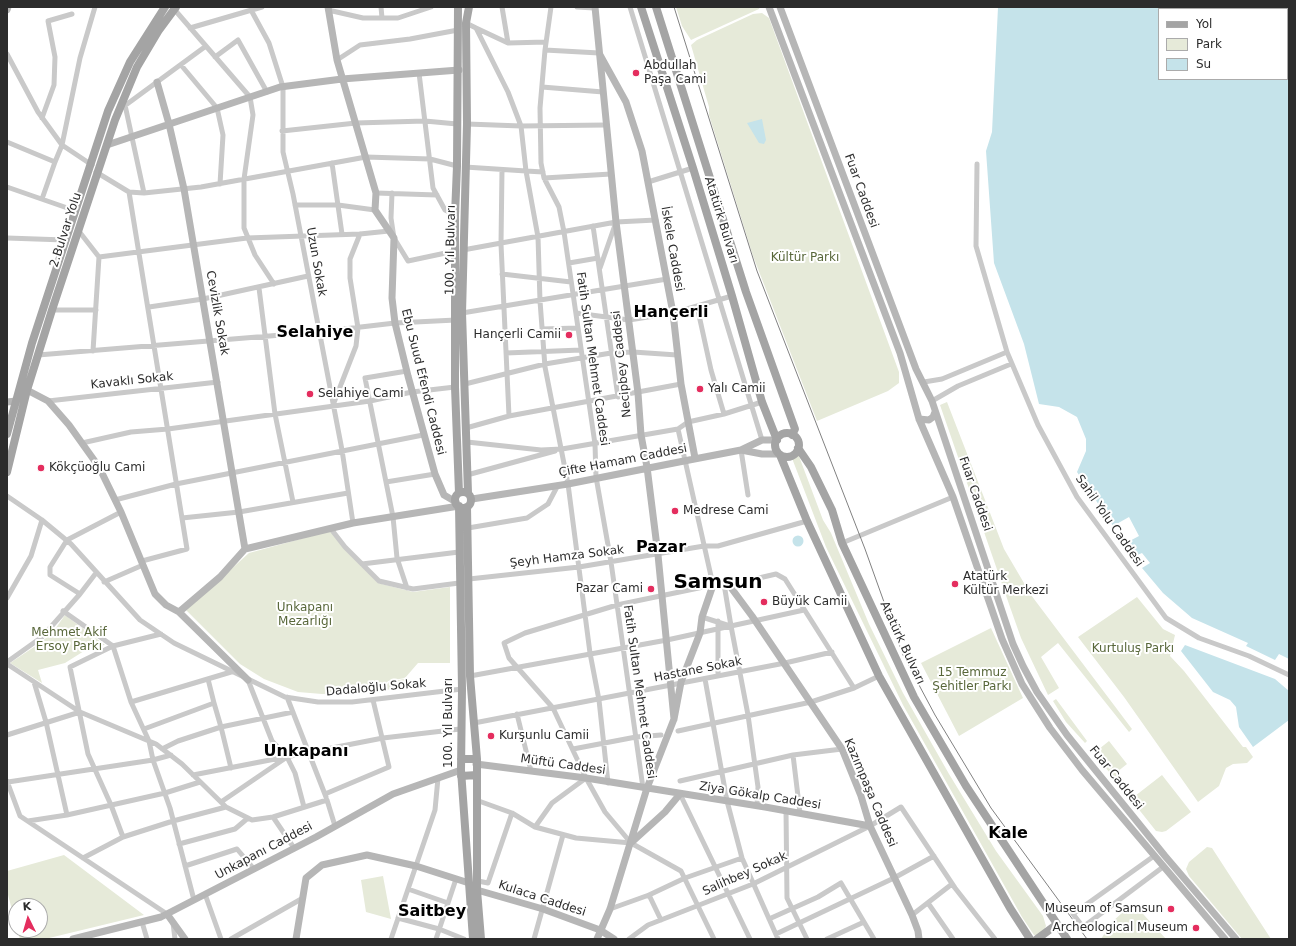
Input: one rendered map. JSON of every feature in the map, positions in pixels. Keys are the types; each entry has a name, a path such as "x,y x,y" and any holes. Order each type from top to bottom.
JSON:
{"main road":[{"name":"2.Bulvar Yolu","path":"7,434 11,401 76,211 108,111 130,62 165,7"},
{"name":"100. Yıl Bulvarı","path":"458,7 459,70 457,124 461,166 454,386 459,493"},
{"name":"100. Yıl Bulvarı","path":"469,7 466,23 467,124 454,215 459,251 465,384 467,475 470,496"},
{"name":"Necipbey Caddesi","path":"594,7 616,222 638,393 641,435 647,467 658,555 672,685 674,718"},
{"name":"Atatürk Bulvarı","path":"641,7 693,168 732,296 762,402 777,440"},
{"name":"Atatürk Bulvarı","path":"656,7 746,292 795,429 792,435"},
{"name":"Fuar Caddesi","path":"769,7 900,354 919,419 953,497 1002,639 1022,684 1050,728 1082,770 1225,939"},
{"name":"Fuar Caddesi","path":"780,7 916,369 924,382 932,401 1013,644 1037,692 1070,739 1165,856 1236,939"},
{"name":"2.Bulvar Yolu","path":"7,472 27,390 107,145 137,66 175,8"},
{"path":"328,9 337,60 376,193 375,210 394,238"},
{"name":"İskele Caddesi","path":"599,53 626,102 642,151 673,313 681,384 695,458"},
{"path":"107,145 283,87 342,79 459,70"},
{"name":"Cevizlik Sokak","path":"157,82 169,124 184,189 204,299 245,549"},
{"name":"Ebu Suud Efendi Caddesi","path":"394,238 391,277 395,322 412,392 435,474 444,495 460,505"},
{"path":"910,389 915,383 924,382"},
{"path":"27,390 48,401 82,443 99,467 121,512 155,594 166,605 179,612 248,680"},
{"path":"919,419 929,420 933,417 935,412"},
{"path":"741,450 762,454 780,454 784,457 793,455 798,448 798,441 792,435 782,435 777,440 775,447 780,454 807,521 880,676 1010,908 1030,939"},
{"name":"Çifte Hamam Caddesi","path":"470,496 568,484 596,477 741,450 760,441 777,440"},
{"path":"760,441 762,454"},
{"name":"Atatürk Bulvarı","path":"798,448 811,467 832,510 842,543 914,697 966,786 1056,925 1067,939"},
{"path":"179,612 220,577 245,549 353,523 470,504 470,496 464,491 459,493 456,497 460,505"},
{"name":"100. Yıl Bulvarı","path":"460,505 468,528 470,676 477,775 473,939"},
{"name":"100. Yıl Bulvarı","path":"460,505 459,582 462,689 460,729 461,773 474,882 477,890 481,939"},
{"name":"Kazımpaşa Caddesi","path":"727,584 785,663 842,749 861,796 870,826 912,915 918,931 919,939"},
{"path":"597,939 610,909 631,843 645,788 674,718 681,682 700,633 702,616 713,586"},
{"path":"461,759 476,762"},
{"name":"Müftü Caddesi","path":"476,762 645,788"},
{"path":"461,773 477,775"},
{"name":"Unkapanı Caddesi","path":"73,939 85,938 167,914 294,848 393,794 438,778 461,773"},
{"name":"Ziya Gökalp Caddesi","path":"645,788 757,805 870,826"},
{"path":"631,843 665,812 680,794"},
{"path":"296,939 306,878 322,865 368,855 416,866 456,879 474,882"},
{"name":"Kulaca Caddesi","path":"477,890 543,909 600,930 614,939"},
{"path":"167,914 185,939"},
{"path":"1036,939 1056,925"}],"street":[{"path":"42,199 62,145 80,58 95,7"},
{"path":"190,28 262,7"},
{"path":"381,7 382,18"},
{"path":"412,7 413,14"},
{"path":"328,9 363,18 398,18 431,7"},
{"path":"502,7 508,43"},
{"name":"Fatih Sultan Mehmet Caddesi","path":"551,7 542,87 540,126 541,163 543,175 559,207 564,232 595,444 596,477 611,562 636,737 645,788"},
{"path":"577,7 594,7"},
{"path":"630,7 752,405 760,441"},
{"path":"175,8 190,28 250,97 253,115 244,180 244,228 255,255 274,284"},
{"name":"Uzun Sokak","path":"254,9 269,43 283,87 283,152 295,206 318,332 342,450 353,523"},
{"path":"42,118 54,85 56,57 48,21 72,14"},
{"path":"466,23 508,43 546,42"},
{"path":"476,28 508,92 521,126 526,171 538,237 540,301 545,364 552,409 562,449 568,484 608,783"},
{"path":"337,60 360,45 410,39 458,30"},
{"path":"215,57 238,40 267,92"},
{"path":"144,192 132,137 122,107 206,46"},
{"path":"545,50 599,53"},
{"path":"7,54 42,118 62,145 91,165 98,173 129,192 184,189 220,184 366,157 430,159 461,166 526,171 543,175 612,174"},
{"path":"181,65 217,108 223,135 220,184"},
{"path":"418,73 433,188 445,210 454,215"},
{"path":"542,87 603,92"},
{"path":"282,132 356,123 424,121 457,124"},
{"path":"467,124 521,126 606,125"},
{"path":"7,142 55,162"},
{"path":"332,163 342,234"},
{"name":"Sahil Yolu Caddesi","path":"977,164 976,246 1007,352 1038,425 1077,496 1166,618 1199,638 1249,656 1289,675"},
{"path":"648,182 693,168"},
{"path":"502,170 501,244 509,416"},
{"path":"7,187 76,211"},
{"path":"104,582 143,563 187,549 149,307 129,192"},
{"path":"376,193 437,195"},
{"path":"392,194 391,218 394,238 408,261 616,222 656,220"},
{"path":"295,206 338,205 375,210"},
{"path":"599,270 616,222"},
{"path":"593,226 618,397"},
{"path":"78,230 99,257 93,351"},
{"path":"99,257 140,253 194,244 247,238 360,234 389,231"},
{"path":"333,406 356,346 358,328 350,278 350,260 360,234"},
{"path":"7,238 65,240"},
{"path":"568,263 598,258"},
{"path":"502,274 571,282"},
{"path":"149,307 204,299 308,276"},
{"path":"462,313 667,279"},
{"path":"259,288 267,336 276,414 293,502"},
{"path":"576,313 629,320 673,313 732,296"},
{"path":"697,306 711,370 724,414"},
{"path":"52,310 96,310"},
{"path":"38,355 318,332 395,322 456,320"},
{"path":"542,329 578,328"},
{"path":"506,353 581,350"},
{"path":"465,384 507,372 611,353 633,352 677,355"},
{"path":"924,382 942,378 1007,352"},
{"path":"990,360 994,371"},
{"path":"932,401 950,390 1011,364"},
{"path":"407,371 365,378 393,517 398,558 407,588"},
{"name":"Kavaklı Sokak","path":"48,401 218,382"},
{"path":"466,428 509,416 618,397 681,384"},
{"path":"82,443 131,432 168,429 370,401 412,392 454,386"},
{"path":"467,442 541,450 562,449 678,429 688,422 724,414 762,402"},
{"path":"678,429 713,586"},
{"path":"115,500 176,484 423,435"},
{"path":"467,475 562,449"},
{"path":"741,450 748,495"},
{"path":"386,482 435,474"},
{"path":"468,528 527,518 548,504 558,485"},
{"path":"182,518 239,512 348,493"},
{"name":"Dadaloğlu Sokak","path":"7,496 42,520 67,540 140,620 174,643 231,672 287,697 318,702 372,700 462,689"},
{"path":"842,543 953,497"},
{"path":"80,594 50,575 50,567 67,540 121,512"},
{"path":"7,598 31,556 42,520"},
{"name":"Şeyh Hamza Sokak","path":"469,579 579,567 658,555 704,546 718,546 807,521"},
{"path":"331,529 362,564 379,580 413,589 459,582"},
{"path":"362,564 398,558 459,552"},
{"path":"96,573 80,594 63,611 42,637 7,663 80,712 149,741 162,749 193,775 226,807 252,820 273,817 304,807 389,767 372,700"},
{"path":"714,938 681,871 631,843 605,812 586,778 553,708 518,666 509,658 504,643 525,633 585,616 617,605 662,595 776,574 785,578 854,688"},
{"path":"727,584 730,626 748,715 755,764 758,787 757,805"},
{"path":"470,676 518,666 667,640 804,610"},
{"path":"63,611 113,646 131,702 149,741 153,760 165,793 180,844 194,900"},
{"path":"702,616 730,626"},
{"path":"718,621 718,676"},
{"path":"123,837 111,805 88,754 70,667 113,646 160,634"},
{"name":"Hastane Sokak","path":"474,723 630,694 681,682 706,679 832,652"},
{"path":"131,702 231,672"},
{"path":"678,731 811,702 854,688 880,676"},
{"path":"208,679 231,768"},
{"path":"706,679 712,723 727,801 742,858 777,936 799,922 894,878 934,856 952,884 995,939"},
{"path":"248,680 272,742 287,757 295,773 304,807"},
{"path":"34,682 46,722 66,815"},
{"path":"287,697 326,797 335,826"},
{"path":"144,729 214,703"},
{"path":"7,735 80,712"},
{"path":"162,749 178,741 221,727 293,712"},
{"path":"517,714 531,771"},
{"path":"193,775 382,738 460,729"},
{"path":"573,749 636,737 661,735"},
{"path":"680,781 793,755 842,749"},
{"path":"793,755 800,813"},
{"path":"167,914 20,816 7,781 58,775 171,756"},
{"path":"221,802 287,757"},
{"path":"391,939 435,810 438,778"},
{"path":"535,827 552,803 586,778"},
{"path":"28,821 66,815 165,793 200,782"},
{"path":"680,794 714,868 750,939"},
{"path":"476,800 512,813 535,827 563,835 576,838 631,843"},
{"path":"83,858 123,837 173,821 226,807"},
{"name":"Salihbey Sokak","path":"629,939 648,925 753,884 870,826 901,807 934,856"},
{"path":"786,810 787,898 807,939"},
{"path":"474,882 488,883 512,813"},
{"path":"273,817 294,848"},
{"path":"180,844 235,829 248,818"},
{"path":"534,939 563,835"},
{"path":"185,866 237,849 254,869"},
{"path":"1154,856 1073,914 1083,927 1163,867"},
{"path":"610,909 649,895 685,878 742,858"},
{"path":"436,939 456,879"},
{"path":"769,919 818,897 841,883 874,939"},
{"path":"912,915 952,884"},
{"path":"408,889 448,903"},
{"path":"205,894 219,939"},
{"path":"649,895 661,920"},
{"path":"231,939 303,898"},
{"path":"928,902 953,939"},
{"path":"398,918 439,929 464,939"},
{"path":"142,922 147,939"},
{"path":"173,922 175,939"},
{"path":"827,939 864,922"}],"green space":[{"path":"676,7 760,7 759,9 691,40 682,26"},
{"name":"Kültür Parkı","path":"762,13 769,18 899,372 899,383 888,391 817,421 753,256 709,115 709,107 691,45 697,40 753,14"},
{"path":"947,402 1004,549 1031,595 1132,729 1129,732 1058,643 1041,657 1059,688 1048,695 1021,638 940,405"},
{"path":"797,451 823,520 831,533 869,624 903,693 949,774 996,851 1043,916 1046,926 1038,935 1034,935 1022,917 903,705 826,547 790,453"},
{"name":"Unkapanı Mezarlığı","path":"330,531 378,583 413,592 450,587 450,663 418,663 405,678 388,681 379,693 322,694 298,692 264,679 240,664 186,610 249,553"},
{"name":"Kurtuluş Parkı","path":"1137,597 1163,629 1175,635 1170,656 1184,671 1243,747 1246,747 1253,757 1247,763 1233,764 1226,768 1219,786 1198,802 1124,697 1078,637"},
{"name":"Mehmet Akif Ersoy Parkı","path":"65,615 105,645 92,646 65,663 38,670 42,683 10,663 40,643 53,632"},
{"name":"15 Temmuz Şehitler Parkı","path":"991,628 1023,698 959,736 921,663"},
{"path":"404,679 405,684 381,692 389,682"},
{"path":"1056,699 1087,741 1085,743 1066,722 1053,701"},
{"path":"1109,741 1127,764 1117,772 1135,796 1162,775 1191,812 1166,831 1156,831 1094,753"},
{"path":"1207,847 1212,848 1271,939 1242,939 1189,876 1186,869 1189,862"},
{"path":"64,855 144,915 45,939 20,939 48,938 48,898 9,898 7,891 7,871"},
{"path":"383,876 391,919 366,912 361,880"},
{"path":"1133,903 1166,939 1101,939 1112,922"}],"water":[{"path":"998,7 1289,7 1289,659 1279,654 1275,660 1246,646 1248,643 1192,618 1163,593 1142,568 1150,563 1142,553 1135,556 1133,552 1130,553 1124,544 1139,536 1129,517 1113,526 1077,472 1086,451 1086,439 1077,417 1059,407 1039,404 1024,344 994,263 986,151 992,132"},
{"path":"762,119 766,140 764,144 759,143 747,123"},
{"path":"796,536 800,536 802,537 802,545 796,546 793,543 793,539"},
{"path":"1185,645 1275,679 1289,691 1289,720 1253,747 1239,727 1236,707 1230,700 1213,692 1181,651"}],"tram line":[{"path":"674,7 757,271 865,549 903,655 935,715 991,808 1087,939"}],"place":[{"name":"Abdullah Paşa Cami","path":"636,73"},
{"name":"Hançerli Camii","path":"569,335"},
{"name":"Yalı Camii","path":"700,389"},
{"name":"Selahiye Cami","path":"310,394"},
{"name":"Kökçüoğlu Cami","path":"41,468"},
{"name":"Medrese Cami","path":"675,511"},
{"name":"Atatürk Kültür Merkezi","path":"955,584"},
{"name":"Pazar Cami","path":"651,589"},
{"name":"Büyük Camii","path":"764,602"},
{"name":"Kurşunlu Camii","path":"491,736"},
{"name":"Museum of Samsun","path":"1171,909"},
{"name":"Archeological Museum","path":"1196,928"}],"district":[{"name":"Hançerli","path":"671,313"},
{"name":"Selahiye","path":"315,333"},
{"name":"Pazar","path":"661,548"},
{"name":"Samsun","path":"718,583"},
{"name":"Unkapanı","path":"306,752"},
{"name":"Kale","path":"1008,834"},
{"name":"Saitbey","path":"432,912"}]}
